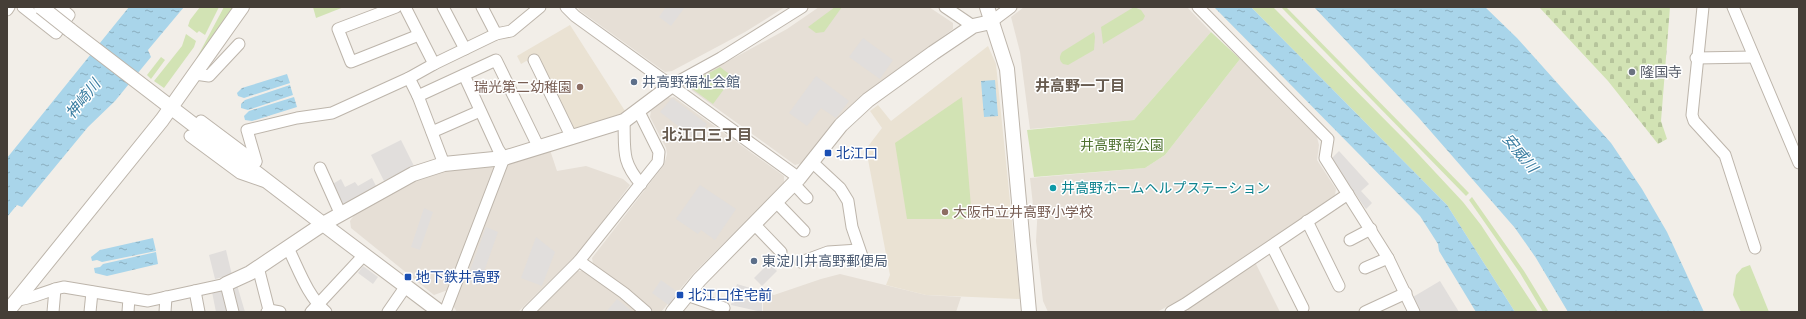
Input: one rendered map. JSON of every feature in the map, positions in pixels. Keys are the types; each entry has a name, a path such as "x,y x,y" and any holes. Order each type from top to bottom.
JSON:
{"street":[{"path":"23,7 56,34 70,15 60,7"},
{"path":"41,7 269,183 440,312"},
{"path":"7,312 167,105 195,74 242,7"},
{"path":"396,7 338,29 351,62 419,35"},
{"path":"405,7 434,64"},
{"path":"443,7 465,49"},
{"path":"482,7 496,34"},
{"path":"269,183 256,161 247,130 297,118 332,113 409,78 434,64 496,34 511,32 540,7"},
{"path":"16,300 30,299 64,287 148,301 226,284 258,267 323,224 413,174 444,164 504,158 624,121 672,86 721,58 802,7"},
{"path":"945,7 968,22 991,22 1008,8"},
{"path":"966,7 968,22"},
{"path":"987,7 991,22 1000,43 1007,69 1029,312"},
{"path":"1198,7 1328,139 1325,158 1388,258 1414,312"},
{"path":"1703,7 1691,112 1693,118 1725,155 1755,248"},
{"path":"1732,7 1799,163"},
{"path":"567,8 575,16 672,86 797,181 807,198"},
{"path":"673,312 699,280 797,181 841,125 868,100 968,22"},
{"path":"195,74 209,76 239,44"},
{"path":"1696,58 1754,57"},
{"path":"418,96 496,60 539,148"},
{"path":"534,60 572,138"},
{"path":"464,75 498,149 504,158"},
{"path":"409,78 418,96 444,164"},
{"path":"528,312 579,261 658,162 659,152 638,110"},
{"path":"432,132 480,111"},
{"path":"201,121 256,161"},
{"path":"624,121 625,155 630,171 641,184"},
{"path":"190,136 240,173 269,183"},
{"path":"445,312 504,158"},
{"path":"812,162 840,188 848,200 852,227 864,262"},
{"path":"320,168 341,215"},
{"path":"1171,312 1348,194"},
{"path":"776,202 804,231"},
{"path":"1308,221 1339,286"},
{"path":"754,224 781,252"},
{"path":"1350,240 1371,230"},
{"path":"1272,246 1303,308"},
{"path":"288,248 318,309 364,255"},
{"path":"801,262 828,252 859,250"},
{"path":"1365,268 1388,258"},
{"path":"579,261 624,293 646,312"},
{"path":"258,267 268,311 280,312"},
{"path":"226,284 233,312"},
{"path":"388,312 406,286"},
{"path":"53,312 55,289"},
{"path":"195,291 198,312"},
{"path":"90,312 92,292"},
{"path":"1365,312 1406,293"},
{"path":"687,295 724,308"},
{"path":"164,312 166,297"},
{"path":"128,312 129,298"}],"shaded area":[{"path":"578,7 785,7 745,32 672,71 665,72 579,10"},
{"path":"666,7 685,7 671,26 659,17"},
{"path":"819,7 929,7 953,23 953,29 872,88 835,120 802,163 795,165 690,89 690,82 787,29"},
{"path":"1024,7 1187,7 1211,32 1134,120 1030,129 1020,52 1011,17"},
{"name":"瑞光第二幼稚園","path":"570,25 625,111 624,115 572,131 535,56 521,64 517,56"},
{"path":"863,38 893,60 880,79 849,57"},
{"name":"大阪市立井高野小学校","path":"988,46 996,64 1020,299 926,295 886,285 890,275 866,149 882,128 870,111 878,105 891,121"},
{"path":"1240,59 1317,137 1319,145 1317,160 1336,189 1335,195 1181,299 1157,312 1048,312 1043,301 1036,241 1038,205 1033,205 1030,178 1145,168 1165,155"},
{"path":"816,76 849,101 836,118 821,108 807,126 789,113"},
{"path":"674,97 784,176 784,182 692,275 661,312 654,312 633,292 593,264 592,258 664,165 667,154 666,148 650,117 651,111 668,98"},
{"path":"672,98 707,124 695,139 660,112"},
{"path":"401,140 414,166 384,181 371,155"},
{"path":"550,150 557,171 586,166 623,179 630,185 581,250 518,312 457,312 452,304 507,161"},
{"path":"1339,151 1369,184 1361,191 1372,203 1366,209 1331,159"},
{"path":"493,163 496,165 448,290 434,295 351,228 350,221 355,214 416,178"},
{"path":"372,178 376,186 343,206 331,185 341,179 345,187 355,182 358,186"},
{"path":"700,185 736,209 715,240 701,230 698,234 676,219"},
{"path":"424,208 433,212 420,250 411,247"},
{"path":"486,227 498,232 479,286 466,281"},
{"path":"536,237 555,252 542,286 521,278"},
{"path":"226,250 232,275 215,279 209,255"},
{"path":"1255,262 1280,312 1188,312 1187,309"},
{"path":"769,263 777,271 762,286 754,278"},
{"path":"363,266 378,277 373,284 358,273"},
{"path":"577,271 583,271 622,298 637,312 535,312"},
{"path":"840,274 926,295 961,297 956,312 763,312 763,292 774,295"},
{"path":"661,280 679,293 670,306 652,293"},
{"path":"1440,281 1459,312 1418,312 1413,297"},
{"path":"737,284 757,290 755,298 762,300 762,312 731,305"},
{"path":"237,285 245,312 237,312 231,292 234,286"},
{"path":"225,290 230,312 216,312 212,292"},
{"path":"617,299 633,312 606,312"}],"green space":[{"path":"200,7 219,7 205,35 199,31 197,33 188,26 190,20"},
{"path":"224,7 236,7 193,65"},
{"path":"313,7 344,7 316,18"},
{"path":"835,7 842,7 824,32 816,33 808,27"},
{"path":"1134,7 1141,10 1145,16 1143,20 1103,44 1101,27"},
{"path":"1251,7 1273,7 1407,142 1463,202 1481,225 1538,312 1515,312 1447,205"},
{"path":"1281,7 1286,7 1469,193 1466,196"},
{"name":"隆国寺","path":"1539,7 1670,7 1661,121 1667,139 1658,144 1608,81"},
{"path":"1094,32 1094,50 1068,65 1063,64 1060,58 1062,52"},
{"name":"井高野南公園","path":"1211,32 1240,59 1165,155 1145,168 1034,177 1027,130 1134,120"},
{"path":"186,34 196,41 194,47 164,88 154,81 182,46"},
{"path":"161,57 165,60 151,79 147,75"},
{"path":"720,67 733,77 713,104 691,88 691,83"},
{"path":"962,97 972,219 907,219 895,143"},
{"path":"1472,197 1524,271 1549,312 1543,312 1520,273 1469,200"},
{"path":"1750,265 1769,312 1741,312 1733,295 1736,275 1742,268"}],"water":[{"name":"神崎川","path":"129,7 184,7 148,50 151,57 115,101 88,127 22,207 17,205 7,217 7,158"},
{"path":"1214,7 1251,7 1447,205 1515,312 1476,312 1439,251 1438,244 1420,216"},
{"name":"安威川","path":"1314,7 1485,7 1517,38 1611,143 1642,189 1667,232 1704,312 1568,312 1536,258 1515,228 1419,118"},
{"path":"287,74 290,83 244,98 238,96 237,93 242,88"},
{"path":"995,80 998,116 984,117 981,81"},
{"path":"290,85 293,95 248,110 241,108 241,104 245,100"},
{"path":"294,97 297,107 252,121 245,120 244,116 249,111"},
{"path":"153,238 156,251 102,262 97,260 92,261 91,257 100,250"},
{"path":"156,252 158,264 107,276 95,273 94,268 100,267 103,264"}],"place":[{"name":"隆国寺","path":"1632,72"},
{"name":"井高野福祉会館","path":"634,82"},
{"name":"瑞光第二幼稚園","path":"580,87"},
{"name":"北江口","path":"828,153"},
{"name":"井高野ホームヘルプステーション","path":"1053,188"},
{"name":"大阪市立井高野小学校","path":"945,212"},
{"name":"東淀川井高野郵便局","path":"754,261"},
{"name":"地下鉄井高野","path":"408,277"},
{"name":"北江口住宅前","path":"680,295"}],"district":[{"name":"井高野一丁目","path":"1080,86"},
{"name":"北江口三丁目","path":"707,135"}]}
